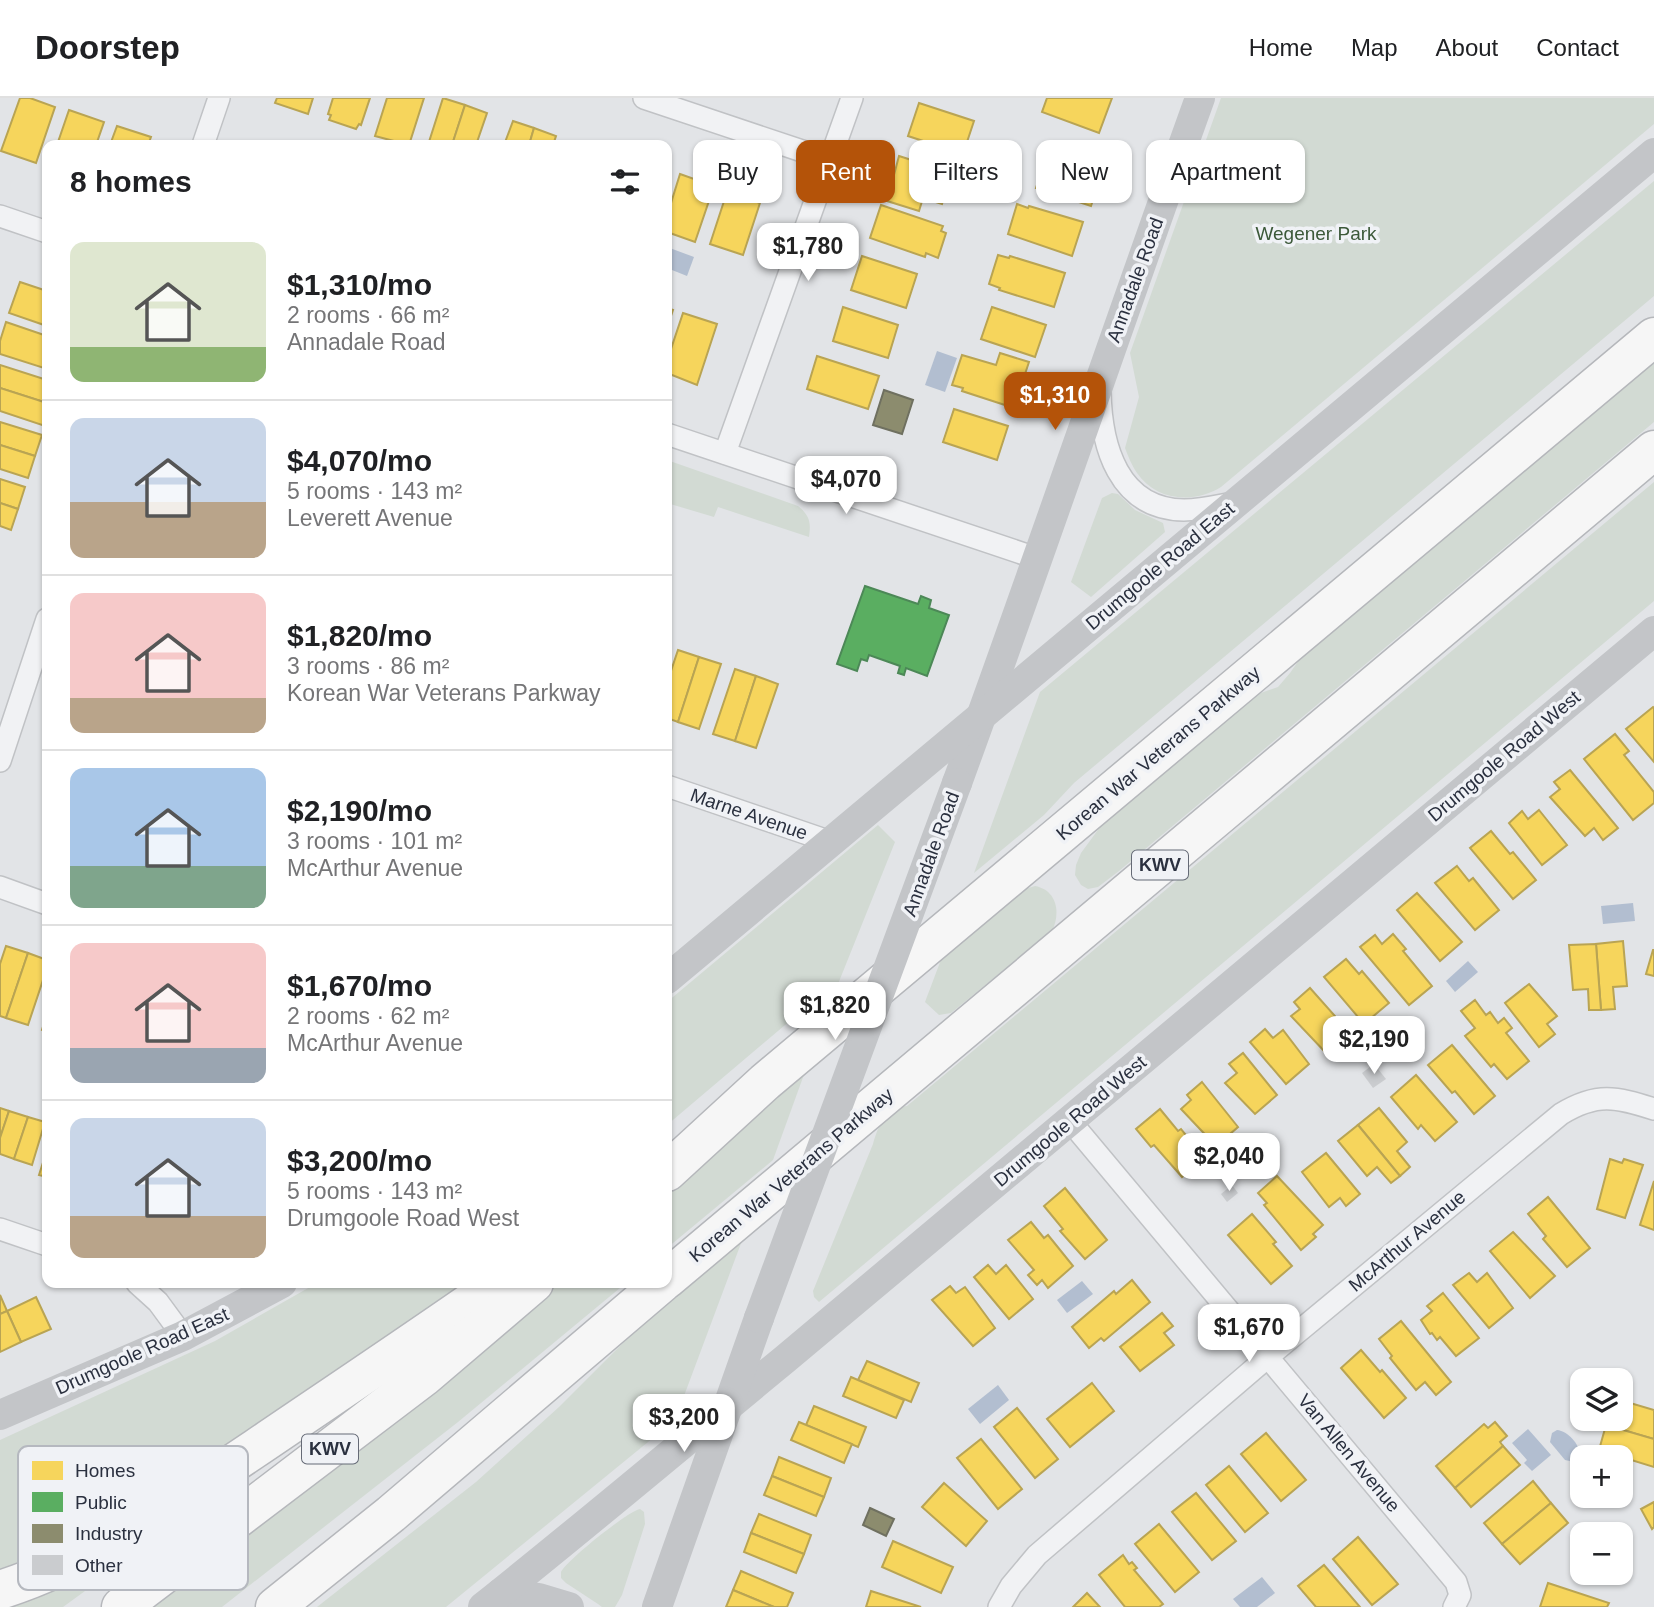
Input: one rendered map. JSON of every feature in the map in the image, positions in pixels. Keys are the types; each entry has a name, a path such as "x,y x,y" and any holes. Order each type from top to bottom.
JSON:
{"highway":[{"name":"Korean War Veterans Parkway","path":"672,1167 765,1082 1654,337"},
{"name":"Korean War Veterans Parkway","path":"672,1275 1654,450"},
{"path":"672,1150 765,1082"},
{"path":"248,1452 491,1288"},
{"name":"KWV","path":"248,1510 425,1376 528,1288"},
{"path":"275,1607 410,1498 656,1288"},
{"path":"0,1590 18,1584"},
{"name":"KWV","path":"121,1607 143,1590"}],"main road":[{"name":"Annadale Road","path":"657,1607 759,1318 1039,559 1100,377 1200,98"},
{"name":"Drumgoole Road East","path":"672,975 1654,153"},
{"name":"Drumgoole Road West","path":"492,1600 628,1491 667,1455 1650,640"},
{"name":"Drumgoole Road East","path":"0,1415 183,1336 273,1288"},
{"path":"492,1600 539,1598 569,1607"}],"street":[{"path":"205,140 219,98"},
{"path":"644,98 796,149"},
{"path":"836,140 852,98"},
{"path":"725,453 814,203"},
{"path":"0,216 42,230"},
{"path":"1100,377 1103,434 1110,457 1121,478 1135,492 1170,509 1202,509 1238,502"},
{"path":"672,436 1039,559"},
{"path":"0,761 42,634"},
{"name":"Marne Avenue","path":"672,788 831,842"},
{"path":"0,887 42,902"},
{"name":"McArthur Avenue","path":"999,1607 1011,1586 1037,1555 1269,1356 1561,1114 1593,1098 1623,1099 1654,1109"},
{"name":"Van Allen Avenue","path":"1070,1121 1456,1582 1457,1601"},
{"path":"0,1229 42,1243"},
{"path":"143,1288 158,1302 183,1336"}],"green space":[{"name":"Wegener Park","path":"1221,98 1654,98 1654,124 1221,487 1199,496 1176,497 1154,489 1145,482 1133,467 1125,448 1139,397 1130,353 1184,203 1305,203 1305,140 1206,140"},
{"path":"1654,181 1654,296 1074,783 1044,815 974,873 1040,692"},
{"path":"1654,354 1654,422 1119,871 1098,887 1088,889 1081,885 1075,875 1076,865 1081,853 1103,823 1244,699 1278,687 1309,646"},
{"path":"672,462 798,506 809,520 809,537 718,507 714,517 672,504"},
{"path":"1654,482 1654,601 819,1302 814,1297 813,1291 877,1131 888,1114 907,1106"},
{"path":"1112,493 1118,494 1135,510 1163,523 1165,532 1091,597 1071,582 1102,498"},
{"path":"878,825 895,842 836,989 816,1005 804,1009 672,1121 672,998"},
{"path":"1035,886 1048,892 1055,903 1056,917 1052,931 951,1013 939,1015 925,1002 942,957 1019,891"},
{"path":"810,1058 773,1160 672,1244 672,1177"},
{"path":"743,1238 675,1420 446,1607 317,1607 476,1482 559,1407 663,1303"},
{"path":"308,1288 468,1288 229,1446 18,1446 18,1565 0,1572 0,1440 215,1341"},
{"path":"540,1288 620,1288 458,1422 248,1587 248,1521"},
{"path":"640,1509 644,1512 645,1524 622,1595 615,1607 602,1607 566,1583 561,1578 561,1572 598,1537"},
{"path":"34,1590 86,1590 63,1607 0,1607"},
{"path":"162,1590 244,1590 222,1607 141,1607"}],"water":[{"path":"672,249 694,257 687,276 672,270"},
{"path":"937,351 957,358 945,392 925,385"},
{"path":"1633,903 1635,921 1603,924 1601,906"},
{"path":"1468,961 1478,972 1455,992 1446,981"},
{"path":"1399,1017 1410,1029 1386,1050 1376,1039 1378,1037 1375,1033 1385,1024 1388,1028"},
{"path":"1082,1281 1093,1294 1067,1313 1057,1300"},
{"path":"998,1385 1009,1400 980,1424 968,1409"},
{"path":"1528,1429 1551,1455 1532,1471 1524,1463 1527,1460 1512,1443"},
{"path":"1561,1431 1569,1435 1577,1445 1570,1445 1570,1461 1565,1460 1550,1442 1552,1433"},
{"path":"1262,1577 1275,1593 1257,1607 1240,1607 1233,1599"}],"building: Homes":[{"path":"20,98 30,98 55,107 36,163 1,151"},
{"path":"277,98 313,98 308,114 275,103"},
{"path":"333,98 370,98 361,125 356,129 329,120"},
{"path":"387,98 424,98 411,140 390,140 375,136"},
{"path":"443,98 465,105 454,140 430,140"},
{"path":"1047,98 1112,98 1099,133 1042,112"},
{"path":"919,103 974,121 968,140 920,140 908,136"},
{"path":"465,105 487,113 478,140 454,140"},
{"path":"69,110 104,122 98,140 59,140"},
{"path":"513,121 534,128 530,140 506,140"},
{"path":"117,126 151,137 150,140 112,140"},
{"path":"534,128 556,136 555,140 530,140"},
{"path":"899,156 909,159 909,203 921,203 919,211 893,203 895,171"},
{"path":"680,174 693,179 693,203 708,203 695,242 672,234 672,200"},
{"path":"723,203 760,203 743,255 710,244"},
{"path":"1017,204 1083,222 1072,256 1008,234"},
{"path":"881,205 943,226 941,231 946,233 938,258 926,253 925,257 870,238"},
{"path":"998,255 1010,256 1065,273 1054,307 999,290 1000,288 989,284"},
{"path":"862,256 917,274 906,308 851,290"},
{"path":"20,282 42,289 42,324 9,313"},
{"path":"843,307 898,325 888,358 833,341"},
{"path":"992,307 1046,325 1035,357 981,339"},
{"path":"683,313 717,324 697,385 672,375 672,346"},
{"path":"6,322 42,334 42,367 0,354 0,341"},
{"path":"1000,353 1029,362 1025,374 1028,375 1017,409 962,391 963,388 952,385 962,355 996,365"},
{"path":"817,356 879,376 868,409 807,389"},
{"path":"0,365 42,378 42,401 0,388"},
{"path":"0,388 42,401 42,425 0,411"},
{"path":"954,409 1008,426 997,460 943,442"},
{"path":"0,422 42,435 35,456 0,445"},
{"path":"0,445 35,456 28,478 0,469"},
{"path":"0,479 25,487 18,509 0,503"},
{"path":"0,503 18,509 11,530 0,526"},
{"path":"678,650 699,657 678,722 672,720 672,668"},
{"path":"699,657 721,664 699,729 678,722"},
{"path":"735,669 756,676 735,741 713,734"},
{"path":"756,676 778,684 756,748 735,741"},
{"path":"1654,708 1654,762 1626,729"},
{"path":"1615,734 1629,751 1624,755 1654,792 1654,803 1633,820 1584,759"},
{"path":"1570,770 1618,828 1603,840 1594,828 1585,836 1550,797 1560,789 1554,782"},
{"path":"1539,810 1567,845 1542,865 1509,823 1522,811 1528,819"},
{"path":"1491,831 1536,880 1513,899 1470,848"},
{"path":"1457,866 1469,881 1473,878 1499,910 1475,930 1435,883"},
{"path":"1417,893 1462,942 1440,961 1397,910"},
{"path":"1393,934 1406,949 1403,951 1432,986 1409,1005 1360,947 1375,935 1382,944"},
{"path":"1623,941 1627,986 1613,987 1615,1009 1601,1010 1596,944"},
{"path":"1596,944 1601,1010 1589,1010 1588,989 1573,990 1569,945"},
{"path":"6,946 28,953 6,1018 0,1016 0,964"},
{"path":"1654,950 1654,976 1646,974"},
{"path":"28,953 42,958 42,983 28,1025 6,1018"},
{"path":"1346,959 1359,974 1362,971 1389,1003 1364,1024 1324,977"},
{"path":"1529,984 1557,1016 1547,1024 1555,1034 1539,1047 1505,1003"},
{"path":"1310,988 1350,1033 1327,1054 1291,1016 1300,1009 1294,1002"},
{"path":"1475,1000 1486,1015 1490,1012 1498,1023 1504,1018 1512,1028 1506,1033 1529,1061 1507,1079 1494,1064 1491,1067 1465,1036 1475,1028 1461,1011"},
{"path":"1265,1029 1273,1038 1283,1030 1309,1064 1286,1084 1250,1042"},
{"path":"1452,1045 1495,1096 1474,1114 1428,1065"},
{"path":"1243,1053 1277,1095 1255,1114 1225,1083 1237,1073 1229,1064"},
{"path":"1416,1075 1457,1122 1435,1141 1421,1125 1418,1129 1391,1097"},
{"path":"1202,1082 1238,1127 1216,1146 1181,1109 1191,1100 1187,1095"},
{"path":"0,1108 9,1111 0,1138"},
{"path":"1379,1108 1407,1142 1397,1151 1410,1167 1400,1176 1358,1125"},
{"path":"1160,1109 1205,1158 1182,1177 1136,1129"},
{"path":"9,1111 28,1117 14,1159 0,1154 0,1138"},
{"path":"28,1117 42,1121 42,1132 32,1165 14,1159"},
{"path":"1358,1125 1400,1176 1391,1183 1377,1167 1367,1176 1338,1141"},
{"path":"1326,1153 1360,1194 1346,1206 1340,1198 1329,1207 1302,1172"},
{"path":"1610,1159 1622,1163 1624,1159 1643,1165 1625,1218 1597,1209"},
{"path":"1277,1176 1323,1225 1313,1234 1316,1237 1301,1250 1264,1205 1267,1203 1258,1193"},
{"path":"1654,1181 1654,1230 1640,1225"},
{"path":"1065,1188 1107,1240 1085,1259 1060,1231 1063,1229 1044,1206"},
{"path":"1548,1197 1590,1248 1567,1267 1543,1239 1546,1236 1528,1214"},
{"path":"1252,1214 1292,1266 1271,1284 1228,1235"},
{"path":"1031,1222 1044,1238 1048,1235 1073,1266 1048,1288 1042,1280 1037,1285 1028,1275 1034,1270 1008,1240"},
{"path":"1513,1232 1555,1276 1530,1298 1490,1251"},
{"path":"988,1265 996,1274 1006,1265 1033,1299 1009,1319 974,1277"},
{"path":"1469,1273 1477,1282 1487,1273 1513,1308 1489,1328 1453,1285"},
{"path":"1132,1280 1150,1302 1104,1341 1101,1338 1089,1348 1072,1327 1114,1291 1116,1294"},
{"path":"950,1286 956,1293 965,1287 995,1328 973,1346 932,1300"},
{"path":"1443,1293 1479,1338 1456,1356 1440,1337 1437,1340 1430,1334 1421,1320 1432,1311 1427,1306"},
{"path":"0,1295 7,1311 0,1314"},
{"path":"36,1297 51,1329 21,1342 7,1311"},
{"path":"7,1311 21,1342 0,1352 0,1314"},
{"path":"1162,1313 1173,1326 1164,1333 1174,1345 1140,1371 1120,1347"},
{"path":"1401,1321 1451,1382 1436,1395 1425,1382 1416,1390 1390,1358 1392,1356 1379,1339"},
{"path":"1361,1350 1406,1398 1384,1418 1341,1368"},
{"path":"867,1361 919,1383 911,1402 858,1380"},
{"path":"851,1377 904,1400 896,1418 843,1396"},
{"path":"1092,1383 1114,1411 1070,1447 1047,1419"},
{"path":"1633,1404 1654,1410 1654,1439 1627,1431 1633,1431"},
{"path":"814,1406 866,1427 858,1447 806,1425"},
{"path":"1017,1408 1058,1459 1035,1478 994,1427"},
{"path":"799,1422 852,1444 844,1463 791,1440"},
{"path":"1495,1422 1507,1436 1500,1442 1503,1446 1455,1488 1436,1466 1484,1424 1488,1428"},
{"path":"1604,1431 1627,1431 1654,1439 1654,1467 1633,1461 1633,1445 1600,1445"},
{"path":"1266,1433 1306,1480 1281,1501 1241,1454"},
{"path":"981,1439 1022,1489 998,1509 957,1458"},
{"path":"1503,1446 1520,1465 1471,1507 1455,1488"},
{"path":"779,1457 831,1478 824,1497 772,1476"},
{"path":"1229,1466 1268,1513 1245,1532 1206,1485"},
{"path":"772,1476 824,1497 816,1516 764,1495"},
{"path":"1533,1481 1551,1503 1502,1544 1484,1523"},
{"path":"944,1483 987,1521 966,1546 922,1507"},
{"path":"1196,1493 1236,1541 1212,1560 1172,1512"},
{"path":"1654,1502 1654,1527 1652,1529 1641,1509"},
{"path":"1551,1503 1568,1523 1520,1564 1502,1544"},
{"path":"759,1514 811,1535 804,1554 751,1533"},
{"path":"1159,1524 1199,1572 1175,1592 1135,1544"},
{"path":"751,1533 804,1554 796,1573 744,1552"},
{"path":"1358,1537 1398,1584 1372,1605 1333,1559"},
{"path":"893,1541 953,1567 941,1593 882,1567"},
{"path":"1123,1555 1129,1564 1132,1562 1137,1568 1134,1570 1163,1604 1159,1607 1125,1607 1099,1575"},
{"path":"1324,1565 1360,1607 1316,1607 1298,1586"},
{"path":"741,1571 793,1593 787,1607 774,1607 733,1590"},
{"path":"1548,1583 1609,1603 1607,1607 1540,1607"},
{"path":"733,1590 774,1607 726,1607"},
{"path":"871,1591 921,1607 866,1607"},
{"path":"1087,1593 1100,1607 1073,1607"}],"building: Public":[{"path":"865,586 918,604 921,596 931,600 929,608 949,615 927,676 906,668 904,675 898,673 900,666 869,655 867,661 861,659 857,671 837,664"}],"building: Industry":[{"path":"884,390 913,400 902,434 873,425"},
{"path":"870,1508 894,1519 886,1536 863,1525"}],"building: Other":[{"path":"1374,1064 1386,1079 1373,1088 1362,1073"},
{"path":"1232,1185 1238,1193 1227,1202 1221,1194"}]}
